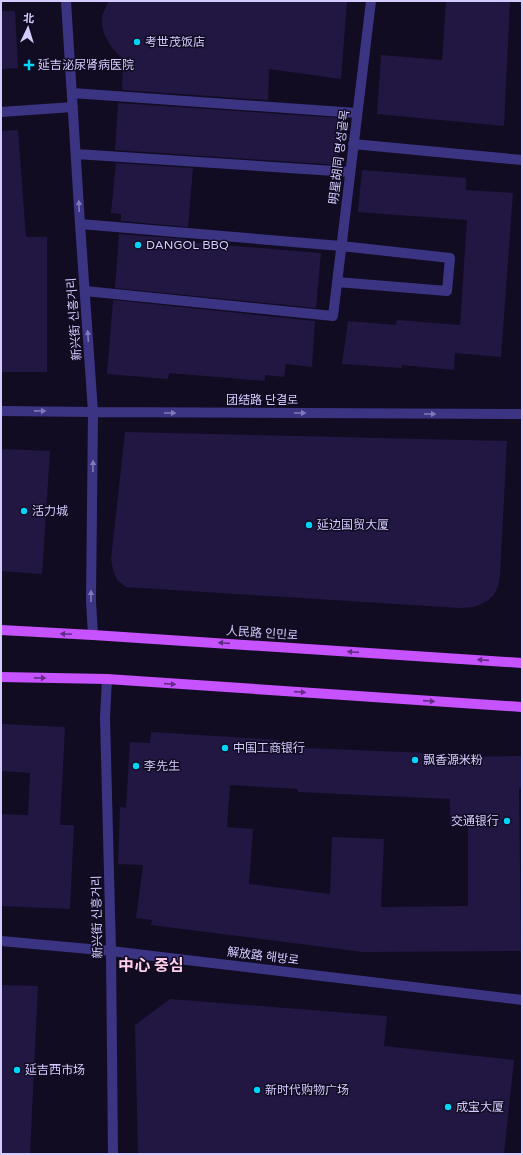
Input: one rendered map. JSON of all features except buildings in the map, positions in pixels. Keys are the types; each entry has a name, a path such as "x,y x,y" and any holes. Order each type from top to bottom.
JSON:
{"main road":[{"name":"人民路 인민로","path":"1,630 522,663"},
{"path":"1,677 107,680 522,707"}],"street":[{"name":"新兴街 신흥거리","path":"66,1 93,412 91,601 93,635"},
{"name":"明星胡同 명성골목","path":"85,291 333,316 371,1"},
{"path":"72,93 357,112"},
{"path":"1,112 73,107"},
{"path":"353,144 522,160"},
{"path":"76,154 350,172"},
{"path":"80,224 341,246 450,258 447,291 337,282"},
{"name":"团结路 단결로","path":"1,410 93,412 522,414"},
{"name":"新兴街 신흥거리","path":"107,680 105,717 111,952 113,1154"},
{"name":"解放路 해방로","path":"1,941 111,952 522,1000"}],"place":[{"name":"考世茂饭店","path":"137,42"},
{"name":"延吉泌尿肾病医院","path":"29,65"},
{"name":"DANGOL BBQ","path":"138,245"},
{"name":"活力城","path":"24,511"},
{"name":"延边国贸大厦","path":"309,525"},
{"name":"中国工商银行","path":"225,748"},
{"name":"飘香源米粉","path":"415,760"},
{"name":"李先生","path":"136,766"},
{"name":"交通银行","path":"507,821"},
{"name":"延吉西市场","path":"17,1070"},
{"name":"新时代购物广场","path":"257,1090"},
{"name":"成宝大厦","path":"448,1107"}],"district":[{"name":"中心 중심","path":"151,965"}]}
